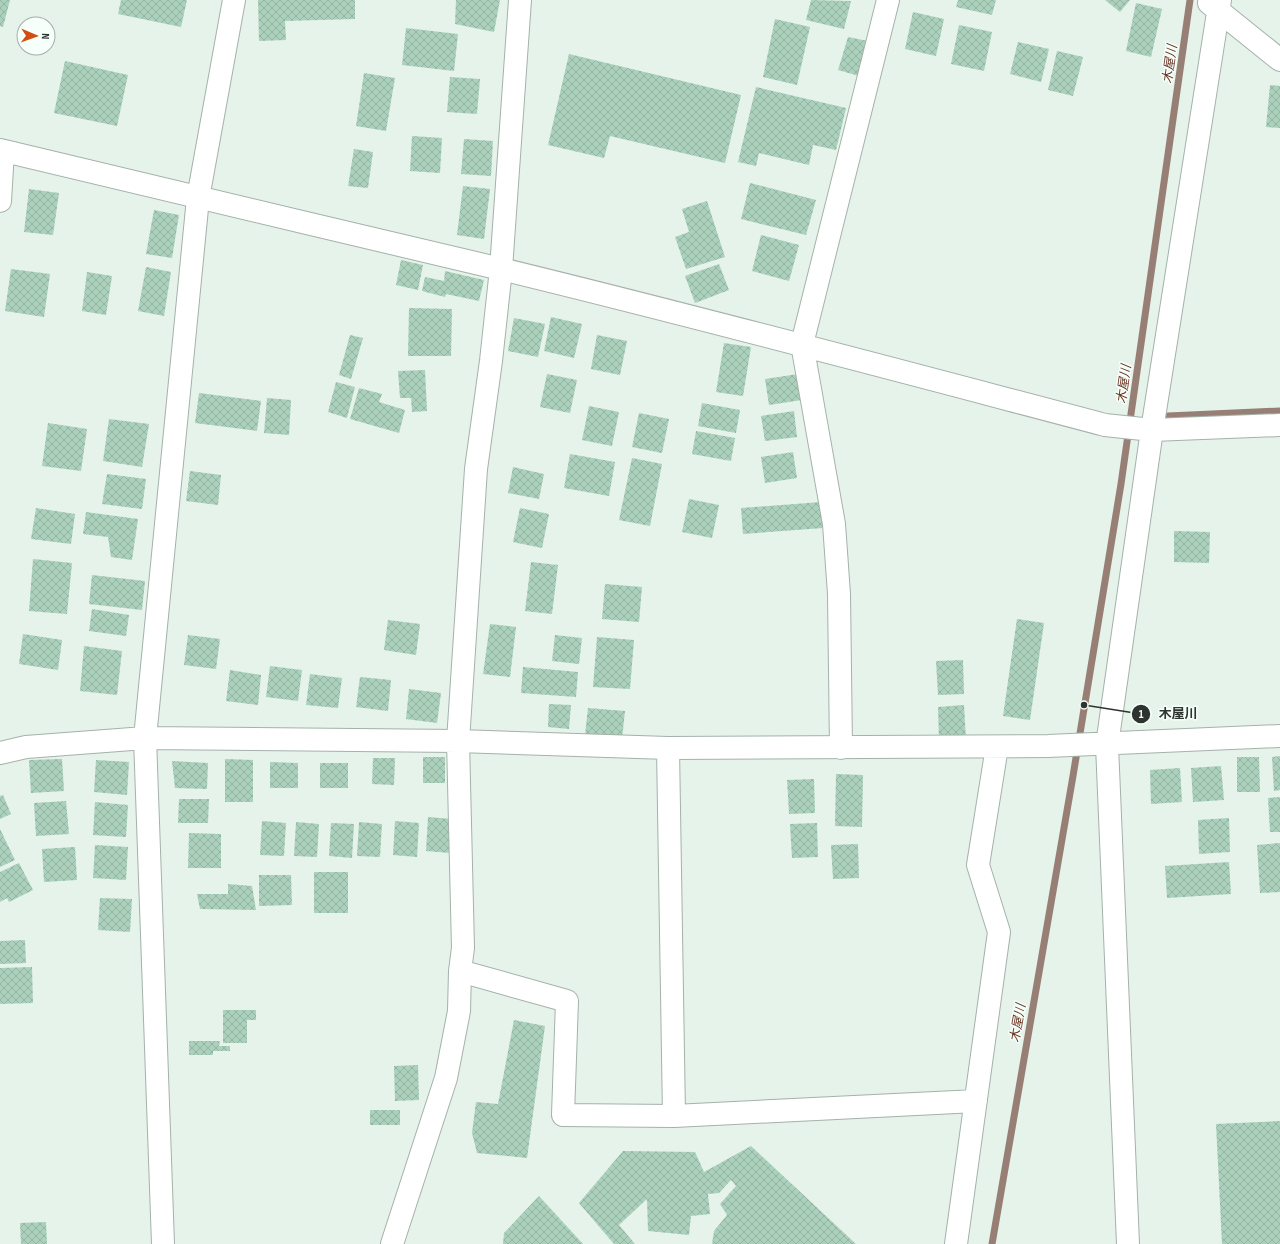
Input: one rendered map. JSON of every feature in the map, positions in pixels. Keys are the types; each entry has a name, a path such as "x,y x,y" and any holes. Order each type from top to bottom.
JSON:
{"street":[{"path":"163,1244 145,738 198,198 234,0"},
{"path":"392,1244 446,1078 459,1011 460,971 463,948 458,741 476,469 491,361 501,269 520,0"},
{"path":"841,748 839,594 834,524 802,344 888,0"},
{"path":"1214,4 1280,60"},
{"path":"1128,1244 1107,744 1214,4"},
{"path":"0,202 2,150 198,198 501,269 802,344 1105,425 1152,430 1280,425"},
{"path":"0,752 26,747 145,738 458,741 668,748 841,748 1048,746 1280,736"},
{"path":"956,1244 999,932 978,865 997,747"},
{"path":"668,748 674,1116"},
{"path":"460,971 567,1001 563,1115 674,1116 976,1101"}],"building":[{"path":"0,0 10,0 3,27 0,26"},
{"path":"121,0 187,0 181,27 118,14"},
{"path":"258,0 355,0 355,19 285,21 286,40 259,41"},
{"path":"456,0 500,0 494,32 455,24"},
{"path":"811,0 851,1 844,29 806,20"},
{"path":"958,0 996,0 992,15 956,7"},
{"path":"1105,0 1130,0 1120,12"},
{"path":"1136,3 1162,9 1151,57 1126,51"},
{"path":"913,12 944,19 936,56 905,49"},
{"path":"775,19 810,27 797,85 763,77"},
{"path":"959,25 992,32 984,71 951,64"},
{"path":"406,28 458,34 454,71 402,65"},
{"path":"848,37 868,41 859,76 838,70"},
{"path":"1018,42 1049,49 1041,82 1010,74"},
{"path":"1057,51 1083,57 1073,96 1048,90"},
{"path":"569,54 741,95 725,163 610,136 604,158 548,145"},
{"path":"65,61 128,75 117,126 54,113"},
{"path":"364,73 395,78 386,131 356,126"},
{"path":"450,77 480,79 477,114 447,112"},
{"path":"1270,85 1280,86 1280,128 1266,127"},
{"path":"756,87 846,108 836,150 813,145 809,165 759,153 756,166 738,162"},
{"path":"412,136 442,138 440,173 410,171"},
{"path":"464,139 493,141 491,176 461,174"},
{"path":"354,149 373,152 368,188 348,186"},
{"path":"750,183 816,200 806,235 741,219"},
{"path":"463,186 490,189 484,239 457,235"},
{"path":"29,189 59,193 53,235 24,232"},
{"path":"707,201 725,257 686,269 675,237 689,232 682,209"},
{"path":"154,210 179,215 172,258 146,254"},
{"path":"761,235 799,245 789,281 752,271"},
{"path":"401,260 423,265 418,290 396,285"},
{"path":"719,264 729,290 695,303 685,276"},
{"path":"146,267 171,272 164,316 138,311"},
{"path":"11,269 50,274 44,317 5,311"},
{"path":"445,271 484,280 479,301 446,294 445,297 422,291 425,277 444,281"},
{"path":"87,272 112,276 106,315 82,311"},
{"path":"409,308 452,309 451,356 408,356"},
{"path":"551,317 582,324 574,358 544,351"},
{"path":"514,318 545,324 538,357 508,351"},
{"path":"350,335 363,338 351,379 339,375"},
{"path":"597,335 627,341 620,375 591,369"},
{"path":"724,343 751,347 743,396 716,392"},
{"path":"425,370 427,411 412,412 411,398 400,398 398,371"},
{"path":"547,374 577,380 570,413 540,407"},
{"path":"798,374 802,400 769,405 765,379"},
{"path":"336,382 355,387 347,418 328,412"},
{"path":"359,388 382,394 379,402 405,410 399,433 350,419"},
{"path":"199,393 261,401 257,431 195,423"},
{"path":"267,398 291,400 289,435 264,433"},
{"path":"702,403 740,410 736,433 698,426"},
{"path":"589,406 619,412 612,446 582,440"},
{"path":"794,411 797,437 765,441 761,416"},
{"path":"639,413 669,419 662,453 632,447"},
{"path":"109,419 149,424 142,467 103,461"},
{"path":"48,423 87,429 81,471 42,466"},
{"path":"696,431 735,438 731,461 692,454"},
{"path":"793,452 797,478 765,483 761,457"},
{"path":"570,454 615,462 609,496 564,488"},
{"path":"632,458 662,464 650,526 619,520"},
{"path":"513,467 544,474 539,499 508,493"},
{"path":"190,471 221,475 218,505 186,501"},
{"path":"107,474 146,479 142,509 102,504"},
{"path":"689,499 719,505 712,538 682,532"},
{"path":"821,502 823,528 743,534 741,508"},
{"path":"36,508 75,514 71,544 31,539"},
{"path":"520,508 549,514 542,548 513,542"},
{"path":"86,512 138,519 132,560 111,557 108,537 83,534"},
{"path":"1174,531 1210,532 1209,563 1174,562"},
{"path":"33,559 72,563 67,614 29,611"},
{"path":"531,562 558,565 552,614 525,611"},
{"path":"92,575 145,581 142,610 89,604"},
{"path":"605,584 642,587 639,622 602,619"},
{"path":"92,609 129,615 126,636 89,631"},
{"path":"1017,619 1044,623 1030,720 1003,716"},
{"path":"388,620 420,624 416,655 384,650"},
{"path":"490,624 516,627 510,677 483,674"},
{"path":"23,634 62,640 58,670 19,664"},
{"path":"188,635 220,639 216,669 184,665"},
{"path":"555,635 582,638 579,664 552,661"},
{"path":"597,637 634,640 630,689 593,687"},
{"path":"84,646 122,651 117,695 80,691"},
{"path":"963,660 964,694 938,695 936,661"},
{"path":"270,666 302,670 298,701 266,697"},
{"path":"523,667 578,672 576,697 521,693"},
{"path":"230,670 261,675 258,705 226,701"},
{"path":"310,674 342,678 338,708 306,705"},
{"path":"360,677 391,680 388,711 356,707"},
{"path":"409,689 441,693 437,723 406,719"},
{"path":"549,704 571,705 569,729 548,727"},
{"path":"964,705 966,740 939,741 938,707"},
{"path":"588,708 625,711 622,739 585,735"},
{"path":"1280,756 1280,790 1274,791 1272,757"},
{"path":"423,757 445,757 445,783 423,783"},
{"path":"1237,757 1259,757 1260,792 1237,792"},
{"path":"373,758 395,758 394,785 372,784"},
{"path":"62,759 64,791 31,793 29,760"},
{"path":"225,759 253,760 253,802 225,802"},
{"path":"96,760 129,762 127,795 94,792"},
{"path":"172,761 208,763 207,789 175,788"},
{"path":"270,762 298,763 298,788 270,788"},
{"path":"320,763 348,763 348,788 320,788"},
{"path":"1221,766 1224,800 1193,802 1191,768"},
{"path":"1180,768 1182,802 1151,804 1150,770"},
{"path":"836,774 863,775 862,827 835,826"},
{"path":"814,779 815,813 789,814 787,780"},
{"path":"3,795 11,814 0,819 0,796"},
{"path":"1280,797 1280,832 1270,832 1268,798"},
{"path":"179,799 209,799 208,823 178,823"},
{"path":"66,801 69,834 36,836 34,803"},
{"path":"95,802 128,805 126,837 93,835"},
{"path":"428,817 452,819 450,853 426,851"},
{"path":"1229,818 1230,852 1199,854 1198,820"},
{"path":"262,821 286,823 284,856 260,855"},
{"path":"395,821 419,823 417,857 393,855"},
{"path":"296,822 319,824 317,857 294,856"},
{"path":"359,822 382,824 380,857 357,856"},
{"path":"331,823 354,824 352,858 329,856"},
{"path":"817,823 818,857 792,858 790,824"},
{"path":"0,829 15,860 0,867"},
{"path":"189,833 221,834 221,868 188,868"},
{"path":"1280,843 1280,892 1260,893 1257,845"},
{"path":"858,844 859,878 833,879 831,845"},
{"path":"95,845 128,847 126,880 93,878"},
{"path":"75,847 77,880 44,882 42,849"},
{"path":"1229,862 1231,894 1167,898 1165,866"},
{"path":"19,863 33,890 9,902 7,898 0,902 0,872"},
{"path":"314,872 348,872 348,913 314,913"},
{"path":"259,875 291,875 292,905 259,906"},
{"path":"228,884 252,886 256,910 200,909 197,894 228,894"},
{"path":"100,898 132,899 130,932 98,930"},
{"path":"25,940 26,963 0,964 0,941"},
{"path":"32,967 33,1003 0,1004 0,968"},
{"path":"223,1010 256,1010 256,1020 247,1020 247,1043 223,1043"},
{"path":"514,1020 545,1026 527,1158 477,1153 472,1133 476,1102 498,1104"},
{"path":"189,1041 220,1041 219,1046 230,1046 230,1051 213,1051 213,1055 189,1055"},
{"path":"418,1065 419,1100 395,1101 394,1066"},
{"path":"370,1110 400,1110 400,1125 370,1125"},
{"path":"1280,1121 1280,1244 1222,1244 1216,1124"},
{"path":"751,1146 856,1244 712,1244 714,1231 727,1215 720,1204 736,1186 731,1180 719,1193 708,1194 710,1214 691,1216 689,1235 648,1231 647,1199 619,1225 635,1244 614,1244 579,1203 623,1151 695,1152 704,1172"},
{"path":"539,1196 583,1244 503,1244 504,1233"},
{"path":"46,1222 47,1244 21,1244 20,1223"}],"waterway":[{"name":"木屋川","path":"992,1244 1073,776 1121,484 1190,0"},
{"path":"1168,416 1280,411"}],"place":[{"name":"木屋川","path":"1084,705"}]}
